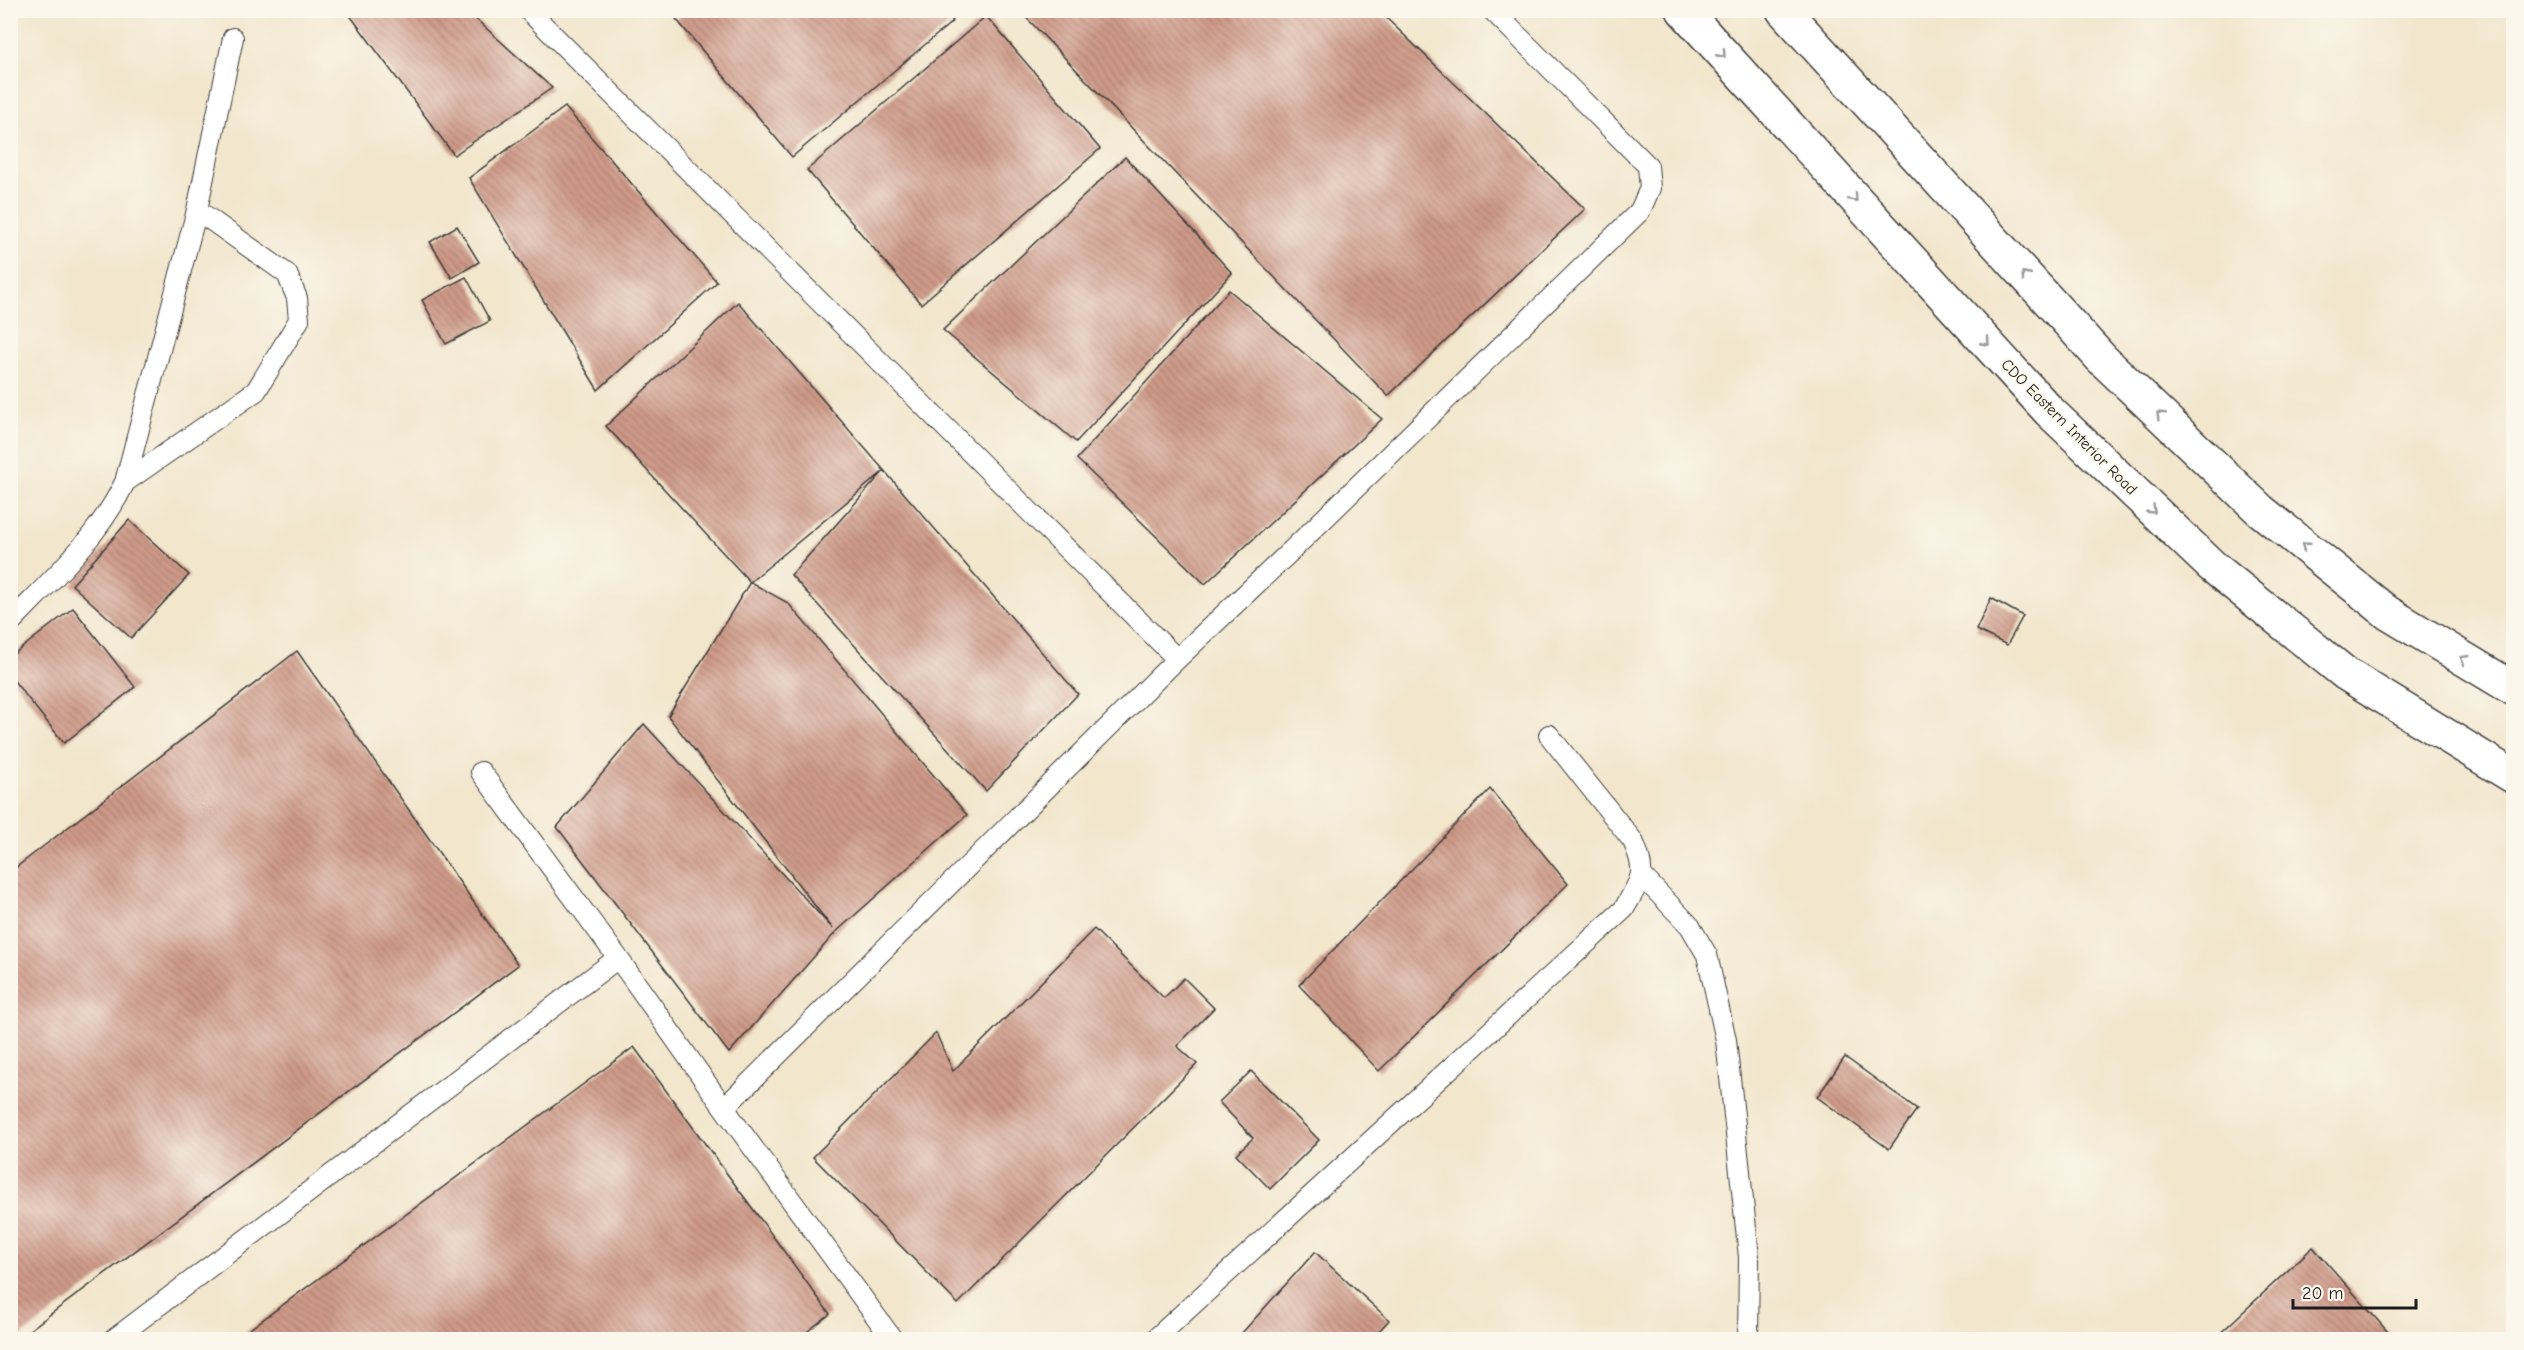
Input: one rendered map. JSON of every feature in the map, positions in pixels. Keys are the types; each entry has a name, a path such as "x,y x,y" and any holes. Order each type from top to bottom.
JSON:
{"main road":[{"name":"CDO Eastern Interior Road","path":"1683,10 2049,411 2212,566 2346,674 2514,777"},
{"path":"1783,10 2102,359 2260,510 2388,613 2514,689"}],"lane":[{"path":"528,10 1177,659"},
{"path":"724,1108 1177,659 1640,211 1650,188 1648,165 1492,10"},
{"path":"10,623 98,529 112,509 125,482 197,210 233,38"},
{"path":"125,482 256,391 299,320 297,298 287,274 197,210"},
{"path":"1154,1340 1624,909 1642,876 1641,860 1633,841 1550,735"},
{"path":"481,772 893,1340"},
{"path":"1642,876 1690,926 1707,955 1726,1040 1749,1257 1748,1340"},
{"path":"113,1340 618,958"}],"building":[{"path":"346,10 466,10 552,88 454,155"},
{"path":"686,10 944,10 953,21 792,157 676,19"},
{"path":"1019,10 1378,10 1585,209 1388,396"},
{"path":"986,16 1100,149 921,304 807,170"},
{"path":"565,107 717,282 598,390 469,178"},
{"path":"1125,157 1232,273 1076,442 943,330"},
{"path":"457,226 479,262 452,278 430,242"},
{"path":"466,277 490,321 446,344 422,300"},
{"path":"1229,290 1382,419 1205,584 1077,459"},
{"path":"738,302 1078,694 986,791 791,575 884,471 750,582 606,426"},
{"path":"129,520 189,575 131,638 72,585"},
{"path":"750,582 788,603 967,815 836,932 729,1053 557,827 644,724 833,929 668,716"},
{"path":"1991,598 2023,616 2007,645 1976,630"},
{"path":"73,608 135,687 64,743 10,676 10,657"},
{"path":"297,651 518,965 16,1340 10,1340 10,872"},
{"path":"1490,789 1568,884 1379,1071 1299,985"},
{"path":"1094,929 1164,998 1184,978 1214,1008 1177,1046 1197,1064 958,1304 813,1157 936,1033 953,1071"},
{"path":"634,1047 830,1314 796,1340 235,1340"},
{"path":"1845,1057 1917,1109 1889,1149 1817,1097"},
{"path":"1251,1071 1319,1140 1270,1189 1236,1154 1253,1138 1219,1102"},
{"path":"2313,1247 2395,1340 2213,1340"},
{"path":"1315,1252 1389,1320 1371,1340 1247,1340 1241,1334"}]}
